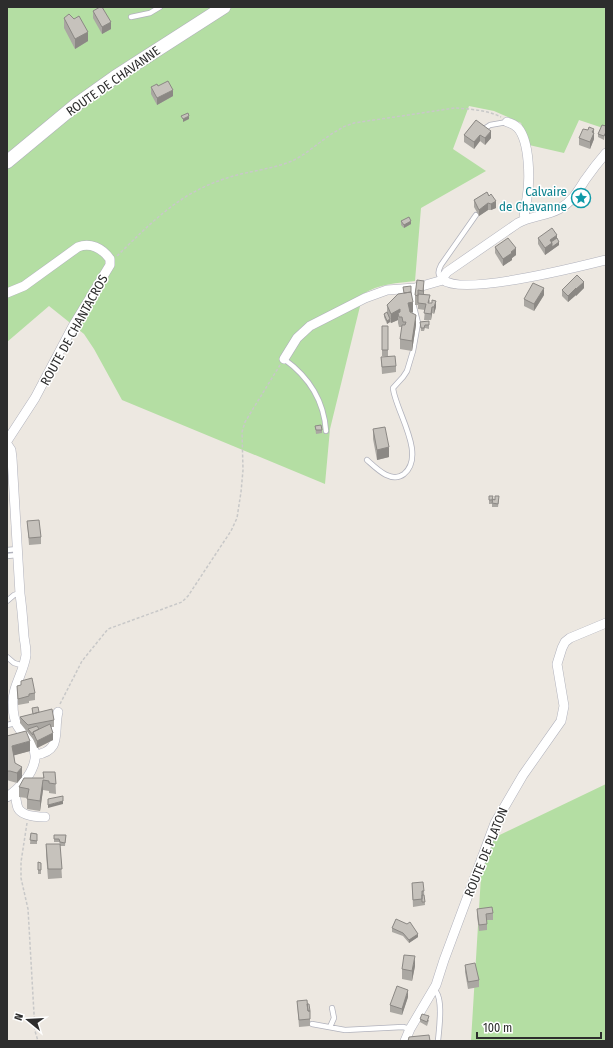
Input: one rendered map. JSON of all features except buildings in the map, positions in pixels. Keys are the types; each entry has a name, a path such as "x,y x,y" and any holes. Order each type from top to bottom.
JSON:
{"main road":[{"name":"ROUTE DE CHAVANNE","path":"7,162 77,104 115,77 224,7"}],"street":[{"path":"507,122 513,124 519,129 525,143 528,161 529,184 524,215 525,219"},
{"path":"443,280 447,272 525,219 549,214 560,209 571,201 606,153"},
{"name":"ROUTE DE CHANTACROS","path":"7,293 24,286 84,244 98,248 110,259 110,265 86,303 35,398 7,442"},
{"path":"284,359 297,338 310,326 365,298 387,290 415,288 443,280 447,283 455,284 491,284 571,269 606,260"},
{"path":"7,442 11,450 20,593 26,654 24,666 14,691 12,724 31,744 35,755 35,760 31,771 15,792 7,797"},
{"name":"ROUTE DE PLATON","path":"405,1041 410,1029 434,990 495,823 523,775 561,721 564,706 557,664 562,648 565,642 570,638 606,623"},
{"path":"35,755 48,751 54,745 58,712"},
{"path":"15,792 18,808 29,815 45,817"}],"lane":[{"path":"131,17 150,13 160,7"},
{"path":"484,129 490,125 507,122"},
{"path":"443,280 438,274 441,265 476,215"},
{"path":"367,460 386,475 391,478 396,478 406,472 411,459 411,441 394,396 393,388 407,371 413,351 418,323 413,303 415,288"},
{"path":"284,359 305,377 311,387 322,410 326,431"},
{"path":"7,550 18,552"},
{"path":"7,556 18,552"},
{"path":"7,601 14,595 20,593"},
{"path":"7,657 14,663 24,666"},
{"path":"434,990 439,995 440,1002 438,1041"},
{"path":"330,1027 334,1018 332,1008"},
{"path":"312,1024 345,1030 403,1027 410,1029"}],"path":[{"path":"110,259 116,257 158,217 183,198 200,188 224,179 293,160 340,128 354,123 455,108 467,108 494,114 504,118 507,122"},
{"path":"58,712 61,701 82,661 108,629 182,602 188,596 223,543 237,518 243,470 242,432 245,422 284,359"},
{"path":"29,815 21,862 21,878 28,909 35,1031 38,1041"}],"green space":[{"path":"7,7 606,7 606,129 579,120 564,153 529,145 521,123 494,111 469,106 453,149 486,171 421,208 415,281 382,286 363,294 330,429 325,484 122,400 84,334 49,306 7,342"},
{"path":"606,784 606,1041 471,1041 483,843"}],"place":[{"name":"Calvaire de Chavanne","path":"581,198"}]}
